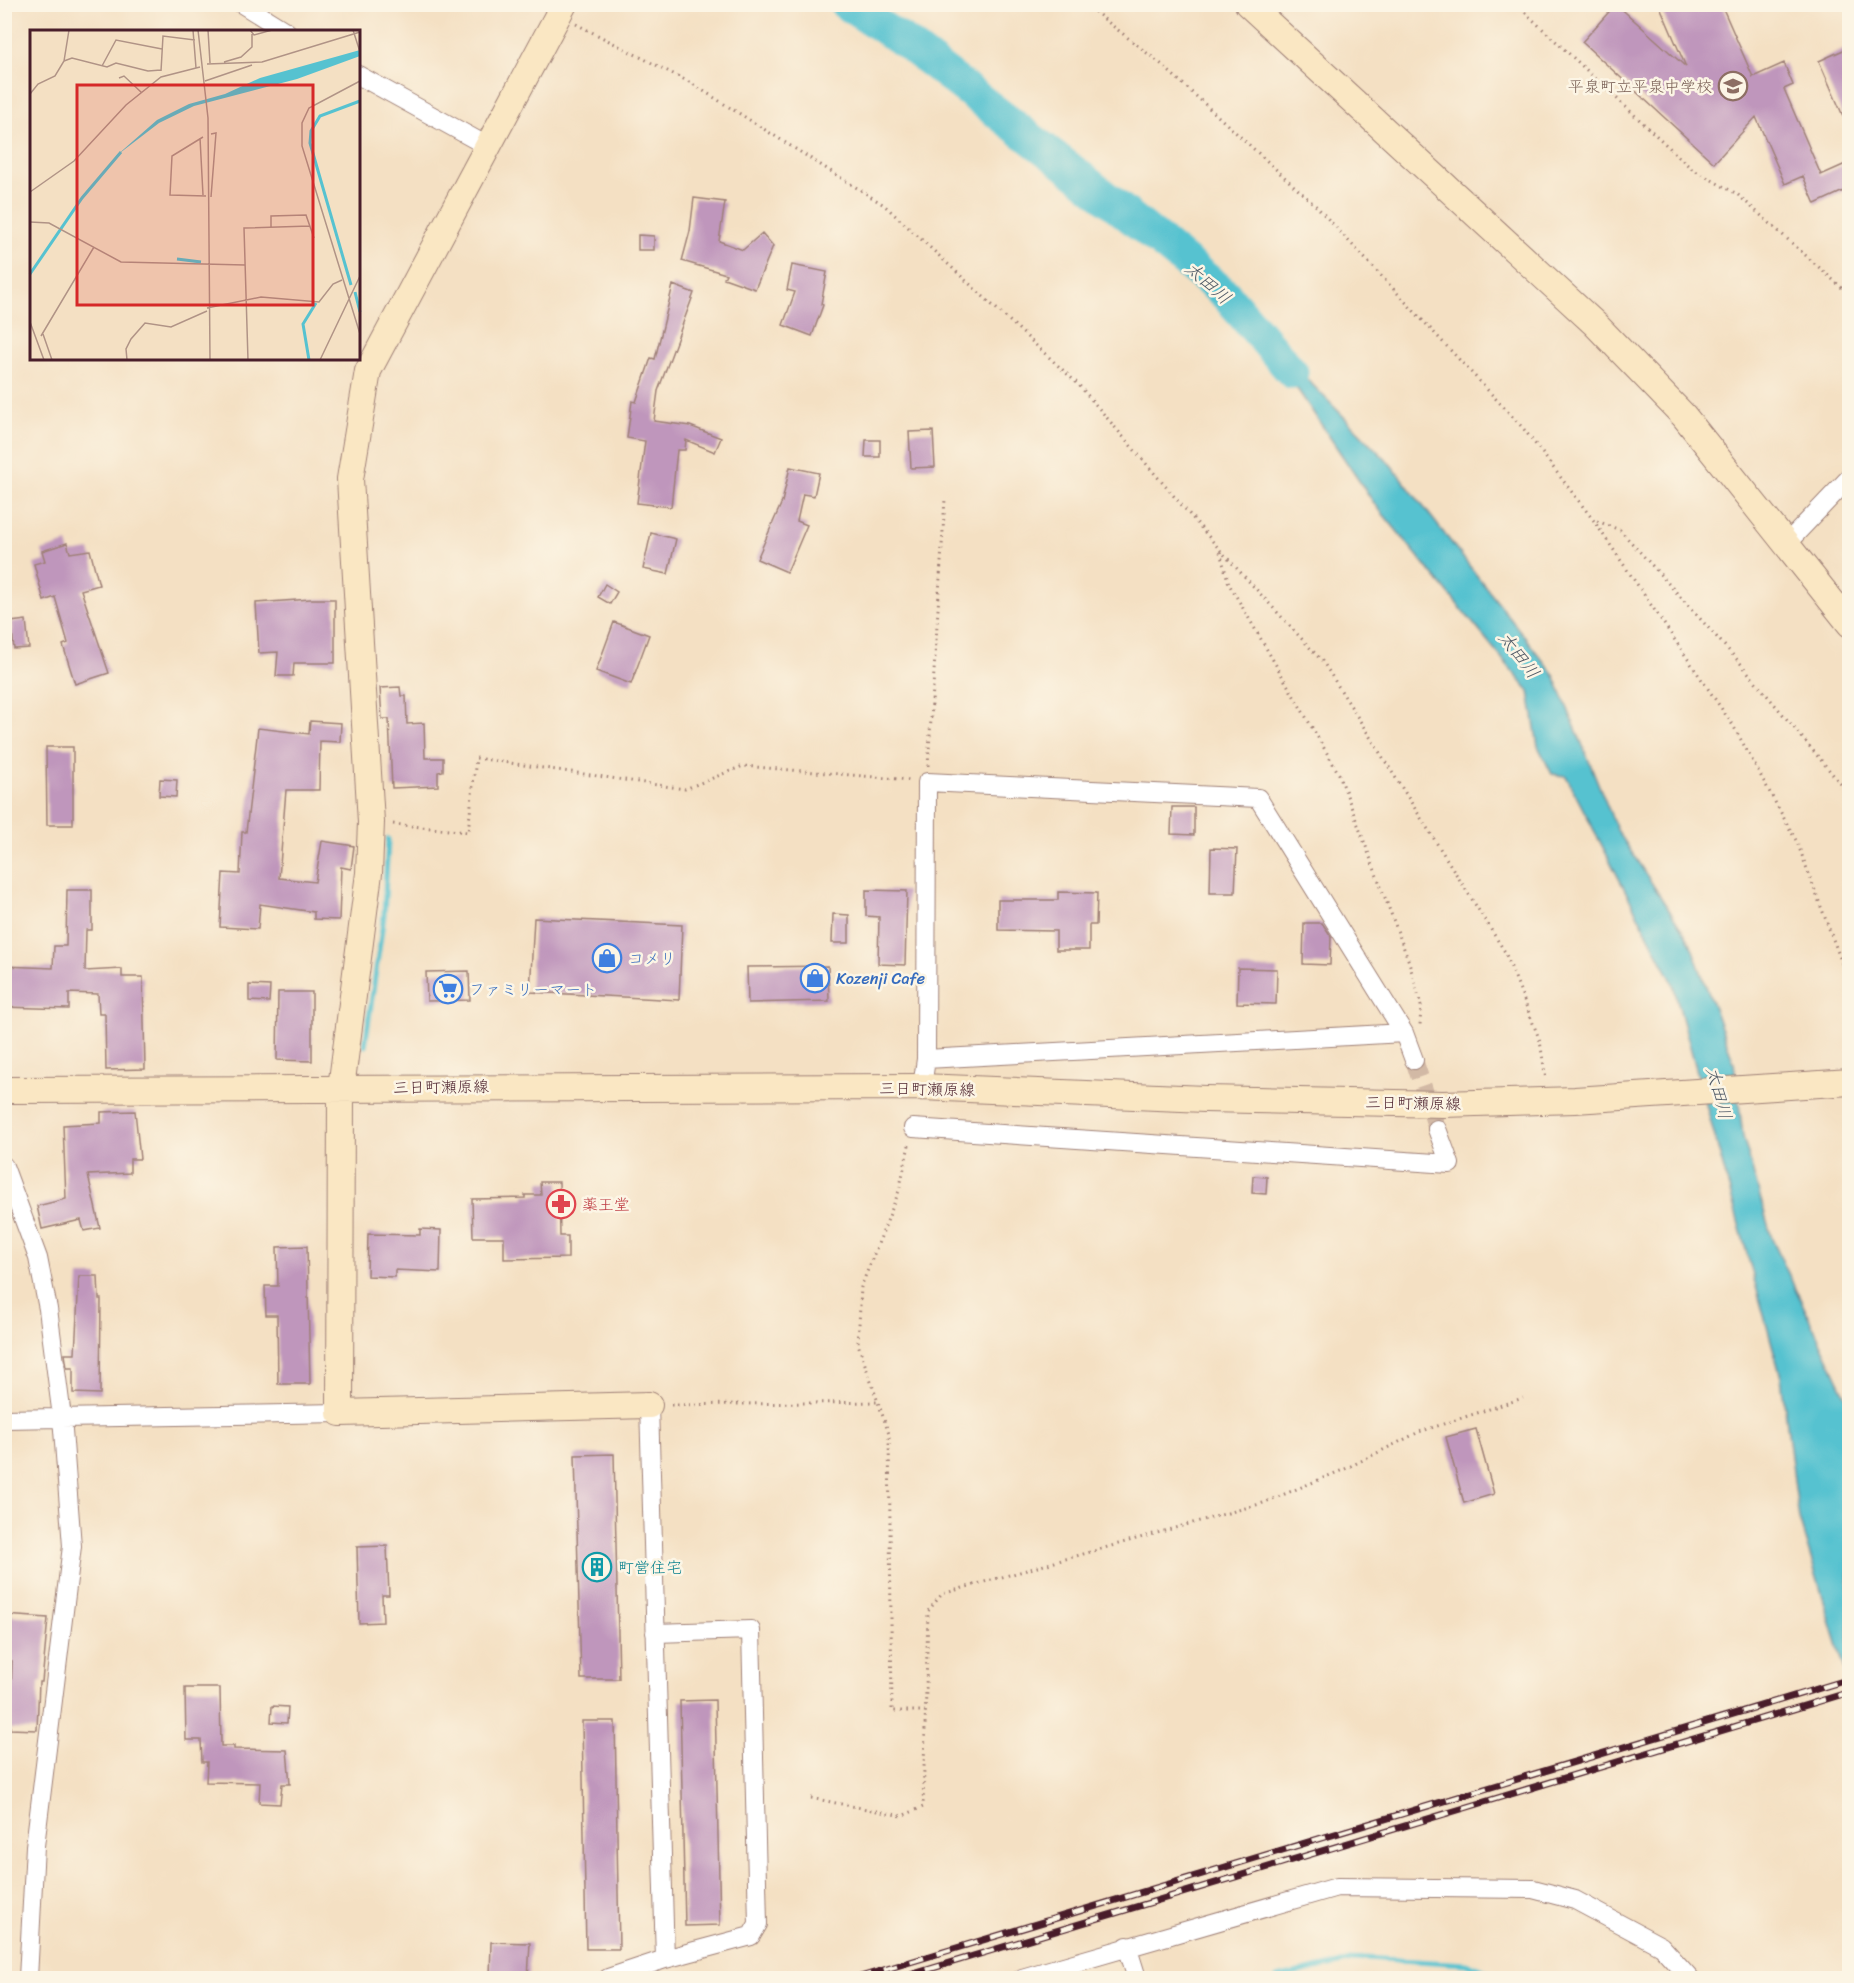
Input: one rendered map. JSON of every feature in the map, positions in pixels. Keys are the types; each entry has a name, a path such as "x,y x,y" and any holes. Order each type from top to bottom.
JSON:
{"street":[{"path":"242,4 283,30"},
{"path":"1248,4 1595,324 1684,416 1850,624"},
{"path":"340,1413 341,1089 369,873 370,822 350,479 368,371 561,10"},
{"path":"360,76 489,147"},
{"path":"1786,544 1850,477"},
{"path":"922,1087 926,1059 927,782 1258,798 1404,1033 1414,1060"},
{"path":"926,1059 1404,1033"},
{"name":"三日町瀬原線","path":"4,1090 922,1087 1206,1099 1443,1104 1575,1100 1850,1082"},
{"path":"913,1128 1450,1164 1437,1129"},
{"path":"4,1166 38,1258 48,1309 62,1417 72,1546 36,1835 28,1978"},
{"path":"4,1419 649,1405 665,1959"},
{"path":"608,1978 665,1959 751,1936 758,1924 751,1630 655,1633"},
{"path":"1023,1978 1129,1952 1337,1887 1533,1889 1575,1900 1623,1924 1661,1946 1690,1978"},
{"path":"1129,1952 1137,1978"}],"path":[{"path":"1084,4 1161,64 1316,206 1523,428 1594,521 1734,727 1791,831 1850,985"},
{"path":"1516,4 1692,170 1737,194 1850,295"},
{"path":"561,10 691,83 884,205 1078,384 1220,550 1323,662 1505,952 1540,1041 1547,1091"},
{"path":"370,822 468,832 476,758 685,789 743,766 927,782 945,499"},
{"path":"1594,521 1620,530 1742,664 1850,795"},
{"path":"1220,550 1228,584 1339,774 1409,962 1421,1005 1421,1024 1404,1033"},
{"path":"913,1128 900,1191 861,1287 858,1344 889,1434 892,1711 925,1711"},
{"path":"811,1797 902,1816 922,1807 928,1611 942,1593 1263,1503 1345,1469 1419,1432 1523,1398"},
{"path":"649,1405 879,1402"}],"water":[{"path":"1255,326 1391,465 1554,675 1617,830 1690,942 1734,1063 1743,1137 1772,1239 1849,1403 1849,1682 1799,1519 1781,1377 1672,981 1566,776 1552,774 1538,746 1529,691 1374,503"}],"building":[{"path":"1616,4 1686,67 1659,4 1721,4 1753,77 1784,63 1793,85 1784,89 1821,175 1850,162 1850,188 1815,204 1803,176 1785,184 1756,117 1714,163 1582,42"},
{"path":"1850,47 1850,132 1819,61"},
{"path":"694,198 725,202 719,241 743,250 762,233 773,246 755,289 724,278 726,274 682,261 690,231"},
{"path":"638,235 654,236 654,250 638,250"},
{"path":"792,265 827,272 821,304 823,305 812,336 783,325 795,292 787,290"},
{"path":"673,285 694,293 658,391 654,421 690,426 721,438 715,452 686,440 685,450 677,450 671,507 637,503 645,441 627,438 632,401 636,402 651,358 655,359"},
{"path":"933,431 935,467 911,468 909,432"},
{"path":"866,440 880,440 880,457 865,457"},
{"path":"790,467 819,473 814,496 803,494 797,521 807,525 787,572 757,559 782,502"},
{"path":"651,533 676,539 668,574 643,569"},
{"path":"67,543 70,553 90,550 99,585 81,590 109,673 75,684 63,645 68,643 55,597 44,601 34,564 45,561 42,551"},
{"path":"605,584 617,592 610,604 598,597"},
{"path":"335,599 335,663 294,663 293,676 276,676 278,652 259,653 256,603"},
{"path":"26,620 29,648 14,649 11,622"},
{"path":"614,622 649,635 631,684 596,671"},
{"path":"400,687 401,696 406,696 407,724 424,723 425,758 443,758 443,771 438,772 438,786 392,788 389,719 382,719 380,688"},
{"path":"310,721 341,723 340,742 320,741 319,790 286,790 279,878 315,882 322,841 354,846 351,869 341,867 339,920 314,919 314,912 260,904 258,929 220,927 223,873 240,874 242,832 246,832 258,728 309,734"},
{"path":"46,747 73,747 73,825 47,825"},
{"path":"160,779 177,780 176,797 159,796"},
{"path":"1172,807 1194,807 1194,835 1171,834"},
{"path":"1211,848 1237,849 1235,893 1210,893"},
{"path":"67,890 92,890 92,930 86,930 85,971 122,969 122,977 143,977 145,1069 106,1070 105,1014 99,1014 98,994 69,993 69,1009 4,1007 4,966 53,968 54,946 66,946"},
{"path":"866,890 907,891 905,965 878,964 879,917 866,916"},
{"path":"1058,892 1097,893 1096,925 1089,925 1089,950 1056,950 1056,931 998,930 998,900 1058,900"},
{"path":"833,914 849,915 849,943 832,943"},
{"path":"534,918 682,925 679,1000 530,992"},
{"path":"1304,923 1322,923 1331,936 1330,965 1303,964"},
{"path":"828,966 829,1001 748,1003 747,967"},
{"path":"1238,968 1277,969 1276,1004 1237,1003"},
{"path":"469,971 470,1000 427,1001 426,972"},
{"path":"249,985 270,986 269,1002 249,1001"},
{"path":"278,992 312,992 312,1061 277,1060"},
{"path":"135,1111 140,1159 130,1159 130,1173 88,1175 100,1228 84,1231 81,1220 42,1229 37,1206 66,1199 63,1125 101,1123 101,1112"},
{"path":"1253,1176 1267,1177 1266,1194 1252,1193"},
{"path":"540,1182 559,1182 560,1236 568,1236 568,1258 504,1259 504,1237 473,1237 472,1199 525,1198 525,1195 541,1195"},
{"path":"420,1229 441,1230 440,1272 395,1270 395,1277 367,1276 368,1234 420,1235"},
{"path":"307,1246 310,1384 278,1384 277,1315 266,1315 265,1286 278,1286 277,1247"},
{"path":"79,1276 98,1276 99,1299 101,1299 100,1394 73,1393 73,1368 67,1368 65,1354 75,1354"},
{"path":"1476,1429 1494,1494 1464,1503 1446,1437"},
{"name":"町営住宅","path":"614,1454 619,1679 581,1679 575,1455"},
{"path":"387,1546 389,1595 382,1595 383,1622 359,1623 357,1547"},
{"path":"4,1615 48,1618 42,1682 39,1682 37,1730 10,1729 12,1661 4,1660"},
{"path":"185,1688 220,1688 221,1746 234,1746 234,1749 287,1750 290,1784 282,1784 280,1804 259,1803 260,1783 206,1782 207,1762 202,1762 201,1740 186,1740"},
{"path":"715,1700 720,1925 685,1926 680,1701"},
{"path":"272,1706 288,1707 287,1723 271,1722"},
{"path":"582,1721 615,1721 619,1949 586,1949"},
{"path":"491,1942 530,1943 528,1978 490,1978"}],"waterway":[{"name":"太田川","path":"846,4 905,42 1081,177 1224,293 1292,372"},
{"path":"365,1046 384,915 388,839"},
{"path":"1277,1978 1364,1958 1467,1964 1505,1978"}],"tunnel":[{"path":"1414,1060 1437,1129"}],"railway":[{"path":"857,1978 1850,1679"},
{"path":"900,1978 1850,1692"}],"place":[{"name":"平泉町立平泉中学校","path":"1733,86"},
{"name":"コメリ","path":"607,958"},
{"name":"Kozenji Cafe","path":"815,978"},
{"name":"ファミリーマート","path":"448,989"},
{"name":"薬王堂","path":"561,1204"},
{"name":"町営住宅","path":"597,1567"}]}
